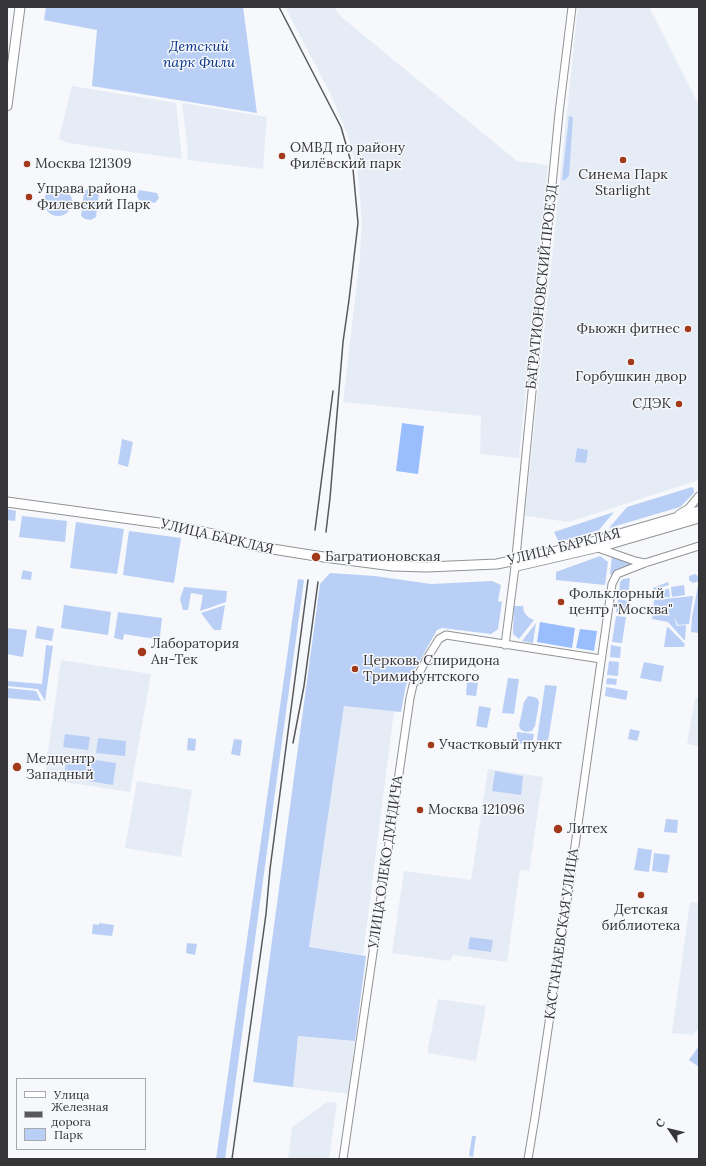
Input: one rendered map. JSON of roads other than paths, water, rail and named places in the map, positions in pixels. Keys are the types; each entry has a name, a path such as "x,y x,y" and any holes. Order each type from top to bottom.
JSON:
{"main road":[{"path":"7,106 20,7"},
{"name":"УЛИЦА БАРКЛАЯ","path":"7,502 167,524 213,534 260,547 371,564 475,571 497,570 515,563 699,511"},
{"name":"УЛИЦА БАРКЛАЯ","path":"515,563 598,548 699,518"}],"street":[{"name":"БАГРАТИОНОВСКИЙ ПРОЕЗД","path":"515,563 560,106 572,7"},
{"path":"668,519 684,512 699,496"},
{"path":"598,548 645,563 699,546"},
{"path":"506,645 515,563"},
{"name":"КАСТАНАЕВСКАЯ УЛИЦА","path":"528,1159 536,1117 612,584 617,574 645,563"},
{"name":"УЛИЦА ОЛЕКО ДУНДИЧА","path":"343,1159 410,698 412,688 426,660 439,639 446,635 601,658"}],"railway":[{"path":"279,7 341,127 353,169 358,223 343,342 326,532"},
{"path":"315,530 333,391"},
{"path":"232,1159 266,914 270,869 308,580"},
{"path":"293,743 304,686 318,582"}],"place":[{"name":"ОМВД по району Филёвский парк","path":"282,156"},
{"name":"Синема Парк Starlight","path":"623,160"},
{"name":"Москва 121309","path":"27,164"},
{"name":"Управа района Филевский Парк","path":"29,197"},
{"name":"Фьюжн фитнес","path":"688,329"},
{"name":"Горбушкин двор","path":"631,362"},
{"name":"СДЭК","path":"679,404"},
{"name":"Багратионовская","path":"316,557"},
{"name":"Фольклорный центр \"Москва\"","path":"561,602"},
{"name":"Лаборатория Ан-Тек","path":"142,652"},
{"name":"Церковь Спиридона Тримифунтского","path":"355,669"},
{"name":"Участковый пункт","path":"431,745"},
{"name":"Медцентр Западный","path":"17,767"},
{"name":"Москва 121096","path":"420,810"},
{"name":"Литех","path":"558,829"},
{"name":"Детская библиотека","path":"641,895"}],"park label":[{"name":"Детский парк Фили","path":"199,56"}]}
